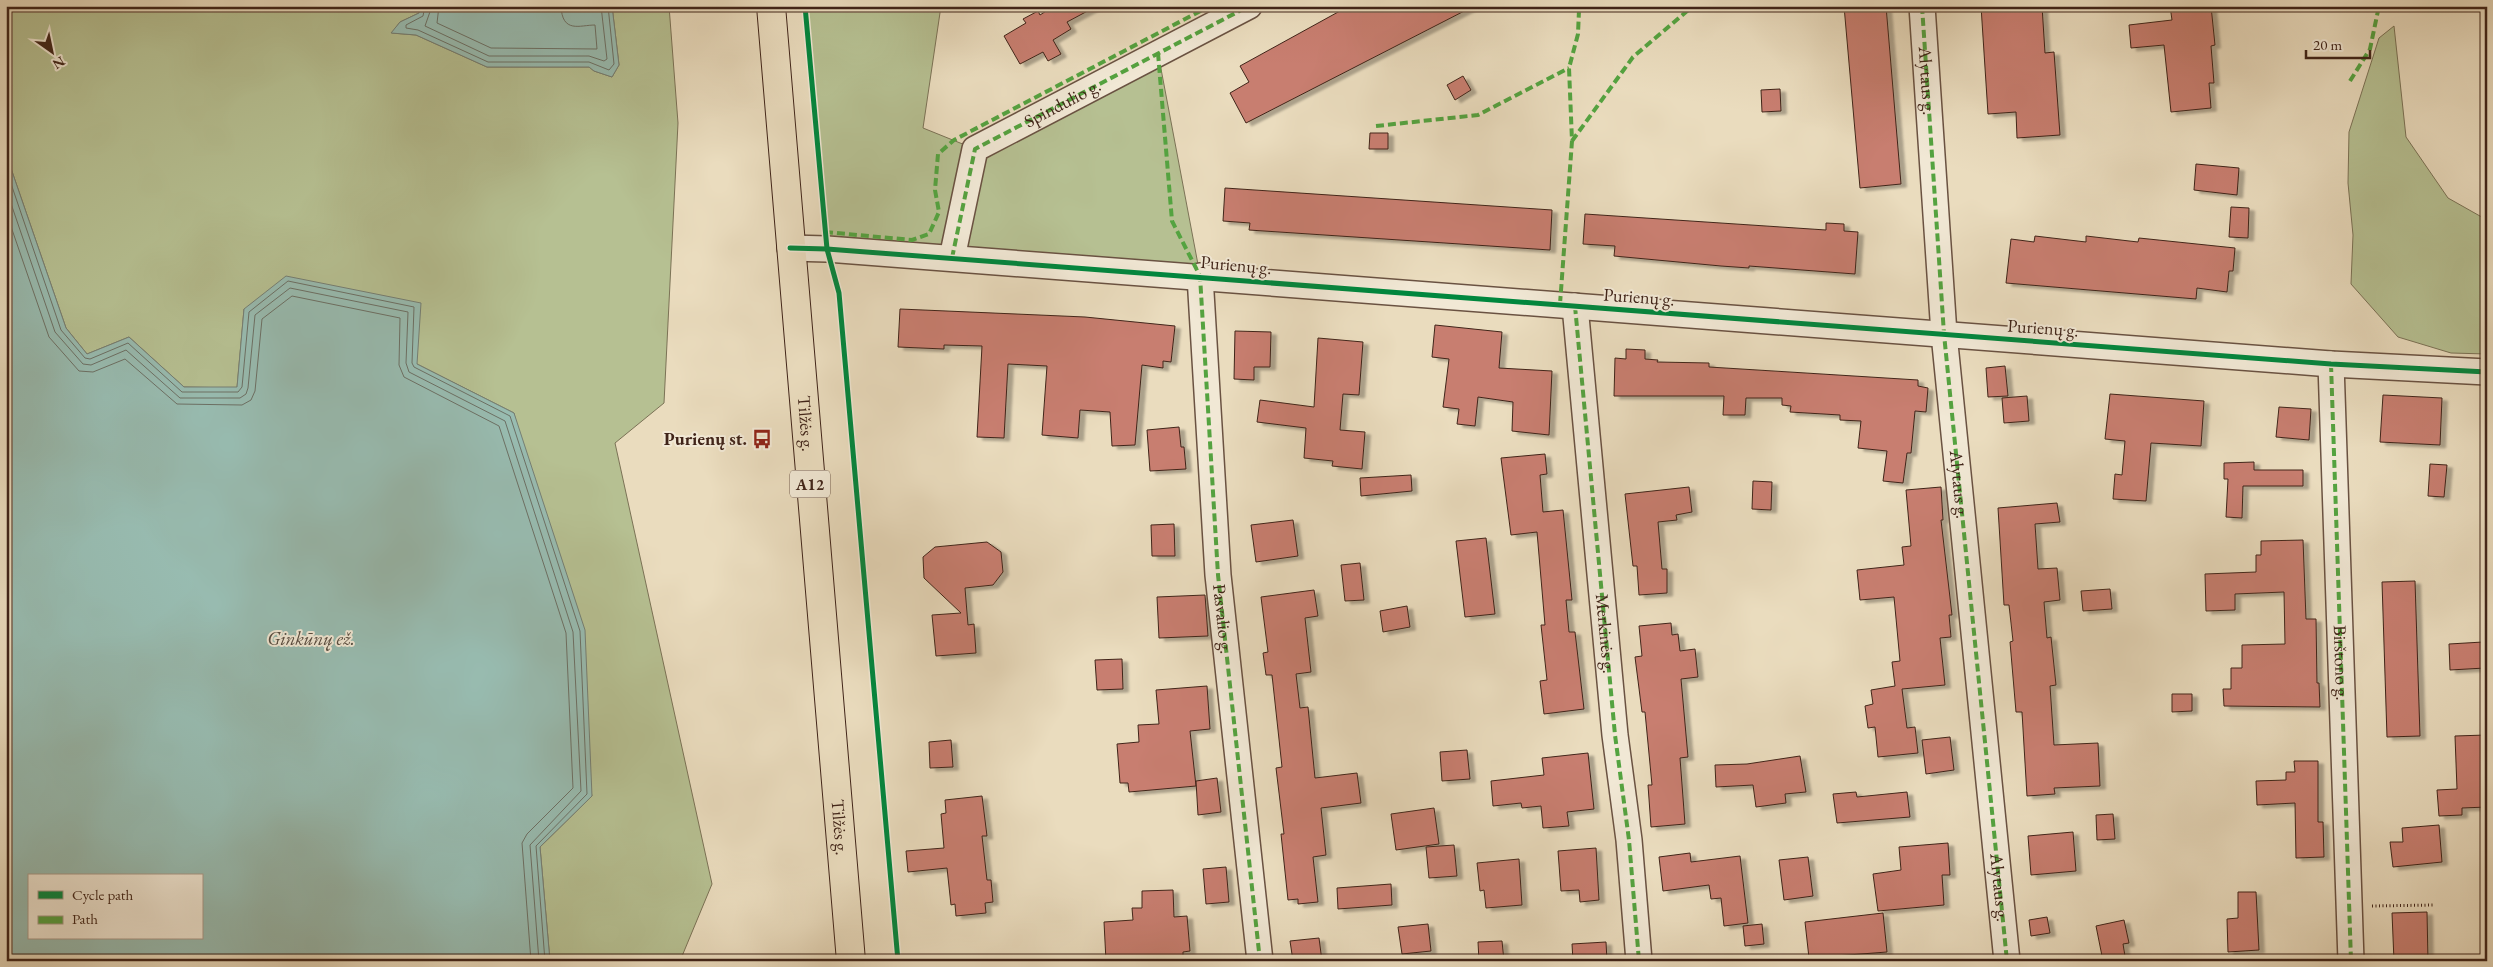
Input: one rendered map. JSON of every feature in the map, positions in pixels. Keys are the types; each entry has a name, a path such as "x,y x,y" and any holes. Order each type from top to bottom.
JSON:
{"highway":[{"name":"Tilžės g.","path":"771,6 851,961"}],"street":[{"name":"Spindulio g.","path":"952,258 975,149 1249,6"},
{"name":"Alytaus g.","path":"1922,6 1944,334 2007,961"},
{"name":"Purienų g.","path":"790,248 826,248 1200,276 2331,364 2487,372"},
{"name":"Pasvalio g.","path":"1200,276 1218,576 1260,961"},
{"name":"Merkinės g.","path":"1575,306 1614,725 1629,840 1639,961"},
{"name":"Birštono g.","path":"2331,364 2351,961"}],"path":[{"path":"2349,906 2434,905"}],"green space":[{"path":"6,6 421,6 419,13 400,22 392,33 416,35 487,67 589,67 594,71 612,77 619,65 612,6 669,6 678,123 664,403 615,443 712,884 680,961 550,961 540,847 592,796 514,413 417,364 244,309 237,388 184,387 129,337 87,354 66,328 6,154"},
{"path":"805,6 941,6 923,128 975,149 1158,53 1200,275 827,249"},
{"path":"2394,26 2406,137 2448,198 2487,220 2487,354 2451,353 2398,337 2351,284 2353,235 2348,183 2349,132 2379,38"}],"water":[{"path":"421,6 580,6 580,10 586,6 612,6 619,65 612,77 594,71 589,67 487,67 416,35 391,33 400,22 419,13"},
{"name":"Ginkūnų ež.","path":"6,154 66,328 87,354 129,337 184,387 237,387 244,309 286,276 421,303 417,364 514,413 585,630 592,796 540,847 550,961 6,961"}],"building":[{"path":"1054,6 1097,6 1067,22 1071,29 1053,40 1061,54 1048,61 1043,52 1020,64 1004,36 1026,23 1023,19 1038,11 1040,15"},
{"path":"1349,6 1474,6 1246,123 1230,93 1249,82 1240,66"},
{"path":"1844,6 1886,6 1901,184 1860,188"},
{"path":"1981,6 2042,6 2045,53 2054,52 2060,135 2017,138 2016,112 1988,114"},
{"path":"2170,6 2211,6 2215,45 2211,46 2214,83 2209,83 2211,108 2171,112 2164,45 2131,48 2129,25 2172,20"},
{"path":"1463,76 1471,90 1455,100 1447,85"},
{"path":"1780,89 1781,111 1762,112 1761,90"},
{"path":"1370,133 1388,133 1388,149 1369,149"},
{"path":"2196,164 2239,168 2237,195 2194,190"},
{"path":"1225,188 1552,210 1550,250 1249,230 1250,223 1223,221"},
{"path":"2231,207 2249,208 2248,238 2229,237"},
{"path":"1585,214 1826,230 1826,223 1844,224 1844,231 1858,232 1855,274 1749,266 1749,268 1721,266 1614,256 1615,246 1583,244"},
{"path":"2035,236 2086,242 2086,236 2138,242 2139,238 2235,248 2233,271 2229,271 2227,292 2197,288 2196,299 2006,283 2011,239 2034,242"},
{"path":"900,309 1085,317 1175,326 1171,362 1163,361 1163,368 1142,365 1135,445 1112,446 1110,412 1080,410 1078,438 1042,435 1047,366 1008,364 1004,438 977,437 982,346 944,345 944,349 898,347"},
{"path":"1435,325 1502,332 1499,368 1552,371 1549,435 1512,431 1513,402 1478,397 1475,426 1457,424 1459,409 1443,407 1449,359 1432,357"},
{"path":"1235,331 1271,332 1270,367 1254,367 1254,380 1234,379"},
{"path":"1318,338 1363,342 1359,395 1343,394 1340,430 1365,432 1362,469 1332,466 1333,461 1304,458 1306,428 1257,422 1260,400 1314,407"},
{"path":"1626,349 1645,350 1645,359 1658,360 1657,362 1709,363 1709,367 1918,380 1918,386 1928,388 1926,412 1915,411 1911,453 1907,453 1903,483 1883,481 1887,451 1858,448 1861,421 1840,420 1840,415 1790,412 1791,406 1782,405 1782,398 1746,398 1745,415 1723,415 1724,396 1614,396 1615,358 1626,359"},
{"path":"2005,366 2008,396 1988,397 1986,368"},
{"path":"2110,394 2204,401 2201,446 2151,443 2146,501 2113,499 2115,474 2122,475 2125,441 2105,439"},
{"path":"2383,395 2442,398 2440,445 2380,442"},
{"path":"2027,396 2029,421 2004,423 2002,398"},
{"path":"2279,407 2311,409 2309,440 2276,437"},
{"path":"1179,427 1181,447 1184,447 1186,469 1150,471 1147,430"},
{"path":"1545,454 1547,474 1540,475 1543,512 1563,510 1572,600 1566,600 1569,632 1575,632 1584,709 1544,714 1540,681 1547,680 1541,625 1545,625 1537,532 1511,535 1501,458"},
{"path":"2254,462 2254,470 2303,470 2303,486 2243,486 2242,518 2226,517 2228,479 2224,479 2224,463"},
{"path":"2430,464 2447,465 2444,497 2428,496"},
{"path":"1411,475 1412,491 1361,496 1360,478"},
{"path":"1753,481 1772,482 1771,510 1752,509"},
{"path":"1689,487 1692,512 1676,515 1677,520 1658,522 1662,569 1667,569 1667,593 1639,595 1637,566 1633,566 1625,494"},
{"path":"1941,487 1943,520 1941,520 1952,615 1949,615 1951,637 1940,638 1945,685 1902,689 1907,728 1915,727 1918,753 1878,757 1875,727 1868,728 1865,706 1873,704 1871,690 1895,686 1892,662 1900,661 1894,597 1860,600 1857,570 1904,565 1902,547 1911,546 1906,490"},
{"path":"2057,503 2060,522 2035,524 2038,569 2057,568 2060,600 2044,602 2047,638 2051,637 2056,685 2050,686 2054,745 2098,743 2100,786 2054,788 2055,794 2027,796 2022,712 2016,712 2010,642 2013,641 2009,605 2004,605 1998,508"},
{"path":"1293,520 1298,556 1256,562 1251,525"},
{"path":"1174,524 1175,556 1152,556 1151,525"},
{"path":"1486,538 1495,614 1465,617 1456,541"},
{"path":"2303,540 2306,619 2316,619 2317,683 2319,683 2320,707 2224,706 2223,689 2231,689 2231,668 2242,668 2242,645 2285,644 2284,592 2235,594 2235,610 2206,611 2205,574 2256,572 2256,555 2261,555 2261,541"},
{"path":"987,542 1001,552 1003,572 993,585 965,588 968,625 974,624 976,653 936,656 932,615 961,613 924,578 923,557 935,547"},
{"path":"1360,563 1364,600 1345,601 1341,565"},
{"path":"2415,581 2420,736 2387,737 2382,582"},
{"path":"2110,589 2112,609 2083,611 2081,591"},
{"path":"1314,590 1318,616 1305,618 1311,672 1296,674 1300,708 1308,707 1315,778 1357,773 1361,803 1321,808 1326,855 1313,857 1318,902 1298,904 1298,899 1288,900 1281,834 1284,834 1276,768 1282,767 1272,675 1266,675 1263,653 1268,652 1261,597"},
{"path":"1205,595 1208,636 1159,638 1157,597"},
{"path":"1407,606 1410,627 1383,632 1380,611"},
{"path":"1671,623 1672,635 1678,634 1680,651 1695,649 1698,677 1681,679 1688,757 1680,758 1685,824 1651,827 1648,785 1652,785 1645,712 1642,712 1635,657 1642,656 1639,626"},
{"path":"2483,642 2485,668 2450,670 2449,644"},
{"path":"1122,659 1123,689 1097,690 1095,660"},
{"path":"1207,686 1210,729 1190,731 1196,786 1129,792 1128,783 1120,783 1117,744 1139,742 1138,725 1159,724 1156,690"},
{"path":"2172,694 2192,694 2192,711 2172,712"},
{"path":"2486,735 2487,807 2462,808 2462,815 2439,816 2437,790 2457,789 2455,736"},
{"path":"1950,737 1954,770 1926,774 1922,740"},
{"path":"951,740 953,767 930,768 929,742"},
{"path":"1467,750 1470,779 1442,781 1440,752"},
{"path":"1588,753 1594,809 1567,812 1569,826 1543,828 1541,806 1522,808 1521,803 1493,806 1491,781 1544,775 1542,758"},
{"path":"1800,756 1806,792 1785,794 1786,803 1756,807 1753,785 1716,787 1715,765 1747,764"},
{"path":"2294,761 2318,761 2318,822 2323,822 2324,857 2296,858 2295,803 2257,805 2256,781 2286,780 2286,772 2295,772"},
{"path":"1217,778 1221,812 1198,815 1196,781"},
{"path":"1856,792 1857,797 1907,792 1910,817 1837,823 1833,794"},
{"path":"982,796 987,836 982,836 987,880 991,880 993,902 985,903 986,913 956,916 955,904 951,905 947,868 908,872 906,851 944,848 941,814 946,813 945,800"},
{"path":"1434,808 1439,844 1396,850 1391,814"},
{"path":"2113,814 2115,839 2097,840 2096,815"},
{"path":"2439,825 2442,862 2393,867 2390,842 2403,842 2402,828"},
{"path":"2073,832 2076,871 2031,875 2028,836"},
{"path":"1948,843 1950,875 1942,875 1944,905 1878,911 1873,874 1901,870 1899,847"},
{"path":"1454,845 1457,876 1429,878 1426,847"},
{"path":"1596,848 1599,900 1580,902 1579,890 1561,891 1558,851"},
{"path":"1690,853 1691,862 1740,856 1748,923 1724,926 1721,898 1711,899 1709,885 1663,891 1659,857"},
{"path":"1808,857 1813,896 1784,900 1779,860"},
{"path":"1519,859 1522,905 1486,908 1484,890 1480,891 1477,863"},
{"path":"1226,867 1229,902 1206,904 1203,869"},
{"path":"1391,884 1392,905 1338,909 1337,888"},
{"path":"1173,890 1174,917 1187,916 1190,951 1183,952 1183,961 1106,961 1104,922 1133,920 1132,908 1142,908 1142,891"},
{"path":"2238,892 2256,892 2259,950 2228,952 2227,919 2238,918"},
{"path":"2427,912 2428,961 2394,961 2392,913"},
{"path":"1883,913 1887,952 1809,958 1805,922"},
{"path":"2047,917 2050,933 2031,936 2029,920"},
{"path":"2124,920 2129,943 2123,944 2125,956 2103,961 2096,926"},
{"path":"1428,924 1431,951 1402,954 1398,927"},
{"path":"1762,924 1764,944 1745,946 1743,926"},
{"path":"1319,938 1322,961 1293,961 1290,941"},
{"path":"1502,941 1504,961 1479,961 1478,942"},
{"path":"1606,942 1607,961 1573,961 1572,944"}],"marked path":[{"path":"825,232 912,240 929,234 939,212 935,190 938,154 954,140 1210,6"},
{"path":"952,258 975,149 1249,6"},
{"path":"1560,304 1572,141 1569,68 1578,34 1579,10 1576,6"},
{"path":"1572,141 1633,57 1693,6"},
{"path":"1922,6 1944,334 2007,961"},
{"path":"2350,81 2370,49 2379,6"},
{"path":"1158,53 1172,221 1200,276 1218,575 1260,961"},
{"path":"1376,126 1478,115 1569,68"},
{"path":"1575,306 1615,735 1629,840 1639,961"},
{"path":"2331,364 2351,961"}],"cycle path":[{"path":"805,6 827,249 839,293 898,961"},
{"path":"790,248 827,249 2331,364 2487,372"}],"place":[{"name":"Purienų st.","path":"762,439"}]}
